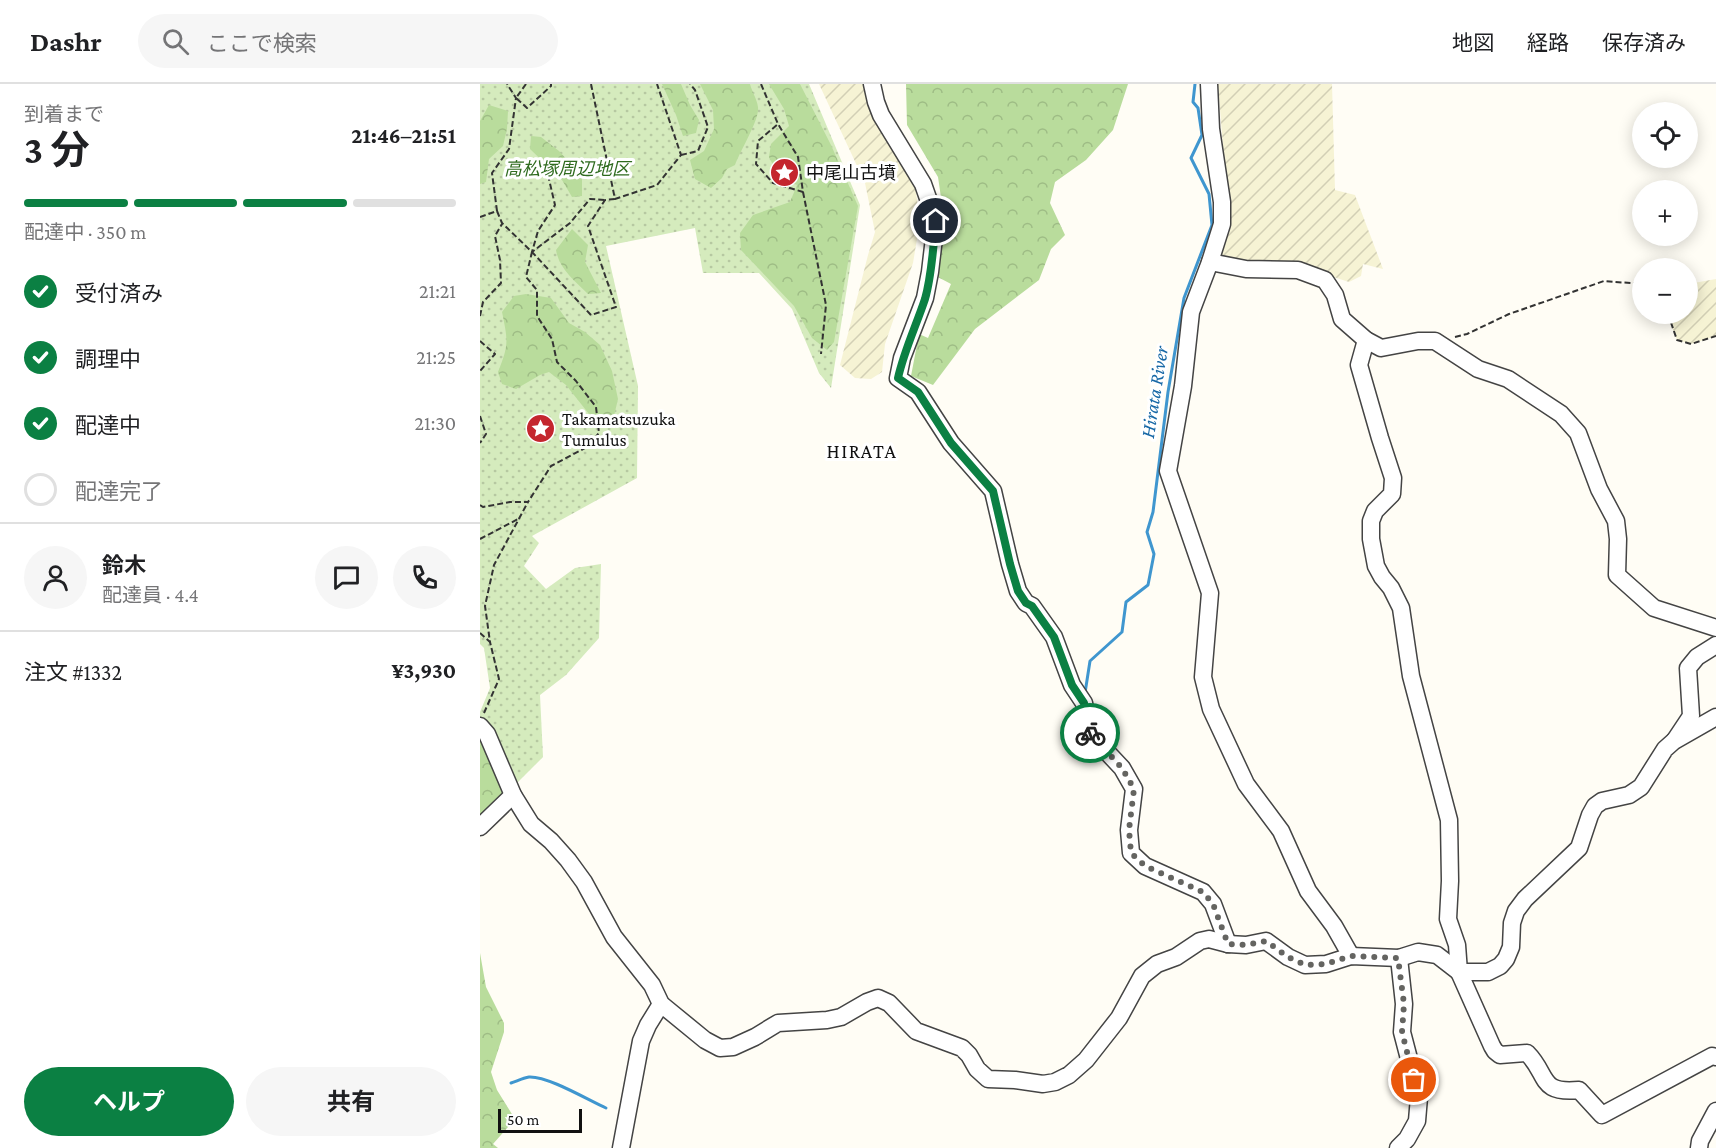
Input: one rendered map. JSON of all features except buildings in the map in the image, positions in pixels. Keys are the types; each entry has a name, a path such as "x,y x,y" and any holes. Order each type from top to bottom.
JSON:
{"street":[{"path":"872,84 881,115 924,184 936,221 925,298 902,358 898,378 918,392 951,443 993,491 1018,591 1054,637 1072,685 1084,703 1090,734 1122,768 1134,789 1129,830 1131,853 1145,866 1203,892 1213,904 1228,944"},
{"path":"1209,84 1211,129 1222,202 1222,224 1191,312 1183,386 1168,471 1210,593 1203,677 1211,709 1246,784 1281,831 1308,891 1334,926 1351,956"},
{"path":"1210,262 1246,269 1298,270 1325,280 1335,295 1342,319 1366,340 1381,348 1418,341 1435,341 1478,369 1508,379 1561,414 1578,433 1599,489 1616,521 1617,575 1654,608 1716,628"},
{"path":"1366,340 1359,365 1393,478 1392,494 1375,511 1371,521 1371,539 1376,566 1401,608 1411,675 1449,820 1448,919 1457,945 1459,972 1471,1003 1495,1051 1500,1055 1527,1053 1549,1086 1556,1090 1579,1090 1602,1115 1712,1056 1716,1057"},
{"path":"1674,741 1691,716 1688,668 1697,657 1716,645"},
{"path":"480,724 487,734 513,795 531,824 551,841 584,882 614,937 646,978 661,1004 705,1041 720,1047 733,1047 778,1023 841,1017 878,998 889,1004 916,1030 962,1048 969,1055 976,1069 988,1079 1043,1084 1055,1082 1069,1075 1086,1060 1119,1018 1142,976 1157,964 1176,957 1200,941 1209,939 1228,944 1246,945 1266,941 1288,957 1305,965 1326,964 1351,956 1398,958 1418,952 1437,955 1459,972 1488,972 1500,966 1506,959 1510,947 1512,923 1516,911 1525,899 1580,848 1595,806 1602,801 1629,795 1641,787 1665,749 1674,741 1716,717"},
{"path":"480,828 513,795"},
{"path":"1398,958 1404,1004 1402,1032 1419,1097 1417,1122 1407,1139 1398,1148"},
{"path":"621,1148 641,1041 661,1004"},
{"path":"1699,1148 1700,1141 1716,1111"}],"path":[{"path":"507,84 516,98 527,108 551,84"},
{"path":"526,84 516,98 509,149 492,173 497,211 502,223 591,315 616,307 588,226 605,200"},
{"path":"591,84 615,199"},
{"path":"657,84 681,155"},
{"path":"532,252 570,223 590,199 615,199 657,185 681,155 698,150 708,127 695,90 690,84"},
{"path":"761,84 778,124 798,157 826,305 821,354"},
{"path":"778,124 758,141 756,164 773,183 803,192"},
{"path":"480,724 499,679 490,642 485,606 494,565 528,502 551,466 587,447 599,433 596,407 576,381 557,362 552,339 537,316 537,290 526,277 538,231 555,205 548,175"},
{"path":"480,217 497,211"},
{"path":"480,316 483,303 501,283 500,260 495,236 502,223"},
{"path":"1435,341 1467,334 1509,314 1604,281 1632,283"},
{"path":"1671,324 1677,340 1692,344 1716,336"},
{"path":"480,341 495,354 480,371"},
{"path":"480,416 486,434 480,443"},
{"path":"480,505 483,507 510,502 528,502"},
{"path":"480,539 520,518"},
{"path":"480,633 490,642"}],"shaded area":[{"path":"819,84 869,84 914,179 920,221 913,263 885,344 882,372 871,379 855,378 840,365 875,232 865,183"},
{"path":"1218,84 1332,84 1335,190 1355,195 1383,269 1363,264 1361,276 1349,282 1290,263 1221,258 1229,222"},
{"path":"1716,279 1716,336 1691,344 1677,340 1671,324 1698,324 1698,282"}],"green space":[{"name":"高松塚周辺地区","path":"480,84 809,84 860,205 831,388 819,373 792,309 759,273 703,273 695,228 606,246 638,386 637,478 532,536 539,543 524,566 546,589 575,568 601,564 599,638 566,675 540,695 543,757 516,784 480,721 480,712 490,688 484,648 480,644"},
{"path":"662,84 681,84 699,120 696,133 683,136"},
{"path":"700,84 750,84 758,107 753,127 735,165 727,169 722,178 711,188 695,179 690,160 704,151 714,129 713,110"},
{"path":"769,84 800,84 831,145 858,206 834,342 827,350 812,338 794,306 741,250 740,233 753,215 790,202 797,185 777,173 769,157 771,144 789,126 784,109"},
{"path":"906,84 1128,84 1113,130 1086,160 1055,182 1050,203 1065,235 1051,249 1039,280 975,329 933,385 911,376 919,334 928,338 951,284 934,275 945,225 938,177 907,125"},
{"path":"489,105 508,111 507,129 503,146 489,159 486,182 480,184 480,121"},
{"path":"531,136 541,137 559,151 582,176 582,196 572,197 562,180 530,149"},
{"path":"572,229 588,245 585,262 601,293 588,294 560,263 556,250"},
{"path":"526,294 551,298 569,323 585,332 600,345 612,371 618,399 614,416 607,421 589,414 566,385 549,372 516,389 502,384 498,372 506,343 502,312 514,296"},
{"path":"480,740 500,777 503,794 480,817"},
{"path":"480,953 486,987 504,1023 504,1032 491,1072 497,1090 515,1119 493,1144 498,1148 480,1148"}],"waterway":[{"name":"Hirata River","path":"1085,693 1090,661 1122,632 1126,602 1148,585 1154,554 1147,532 1153,512 1168,392 1184,298 1212,225 1209,194 1191,158 1202,135 1198,108 1193,102 1195,84"},
{"path":"511,1083 529,1077 547,1080 606,1108"}],"way so far":[{"path":"1090,733 1122,768 1134,789 1129,830 1131,853 1145,866 1203,892 1213,904 1228,944 1246,945 1266,941 1288,957 1305,965 1326,964 1351,956 1398,958 1404,1004 1402,1032 1414,1080"}],"place":[{"name":"中尾山古墳","path":"785,173"},
{"name":"Takamatsuzuka Tumulus","path":"541,429"}],"district":[{"name":"HIRATA","path":"862,451"}],"route":[{"path":"936,221 925,298 902,358 898,378 918,392 951,443 993,491 1018,591 1054,637 1072,685 1084,703 1090,733"}]}
